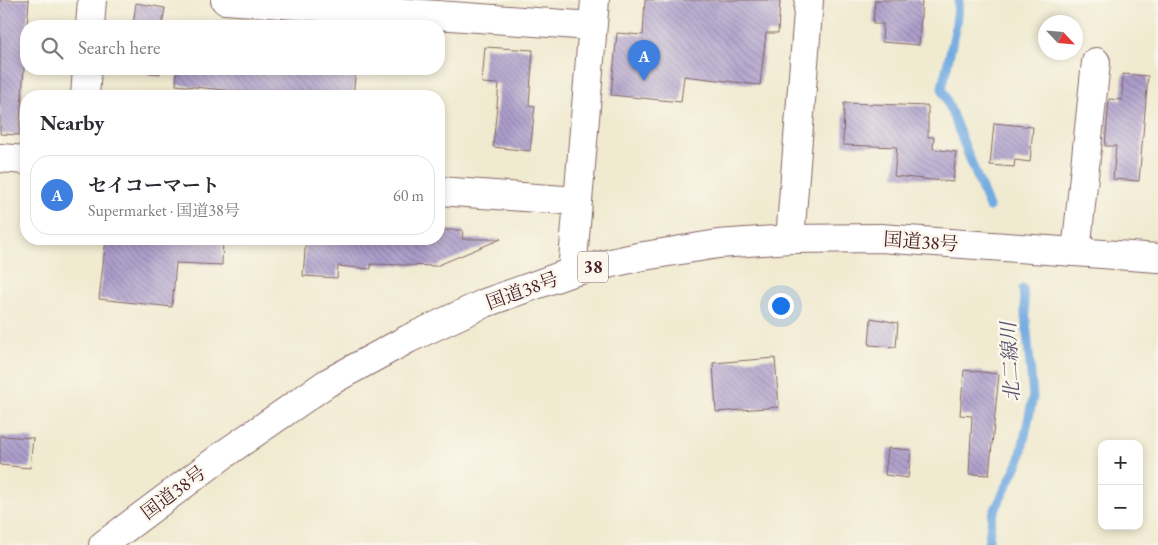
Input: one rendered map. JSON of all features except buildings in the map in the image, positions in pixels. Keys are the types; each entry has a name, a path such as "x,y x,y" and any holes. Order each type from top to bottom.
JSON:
{"main road":[{"path":"90,20 92,0"},
{"path":"225,0 594,13 572,272"},
{"path":"790,239 809,0"},
{"path":"1076,252 1096,62"},
{"path":"85,90 87,75"},
{"path":"0,158 20,160"},
{"path":"445,191 578,201"},
{"name":"国道38号","path":"102,545 230,450 327,383 408,339 485,303 572,272 638,257 718,244 790,239 880,238 1158,258"}],"waterway":[{"name":"北二線川","path":"959,0 955,31 942,88 989,207"},
{"name":"北二線川","path":"988,545 992,516 1020,459 1033,397 1023,289"}],"place":[{"name":"セイコーマート","path":"644,81"}]}
